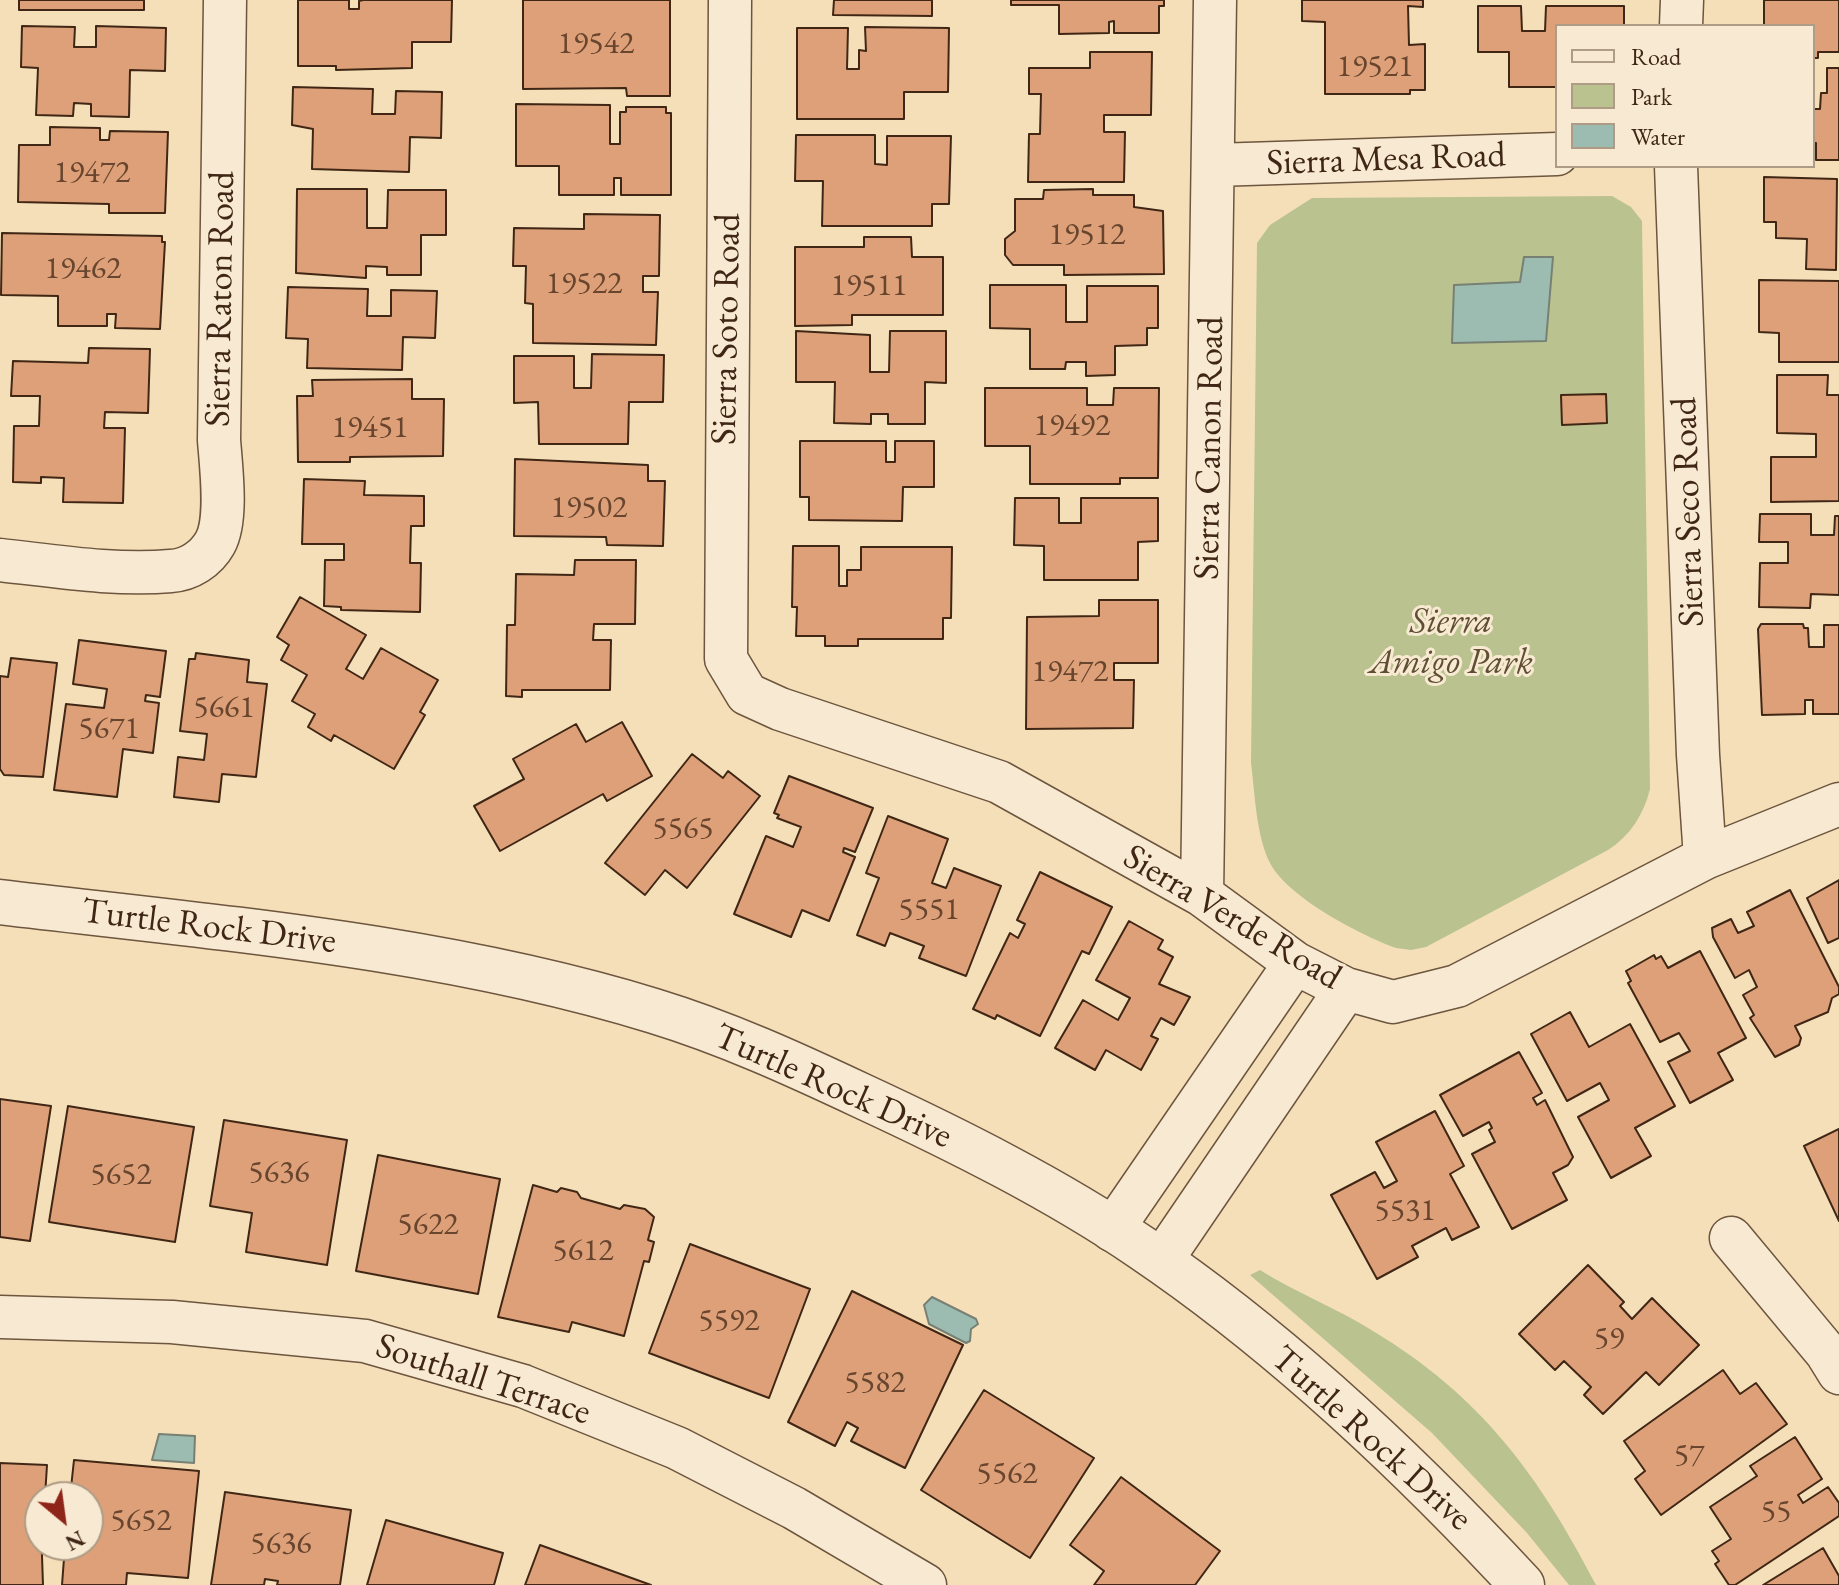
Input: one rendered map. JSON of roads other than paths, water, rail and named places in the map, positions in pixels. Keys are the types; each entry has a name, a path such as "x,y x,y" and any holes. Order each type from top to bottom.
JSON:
{"street":[{"name":"Sierra Raton Road","path":"0,560 73,568 173,572 199,563 217,542 223,496 219,440 225,0"},
{"name":"Sierra Soto Road","path":"726,659 730,0"},
{"name":"Sierra Canon Road","path":"1202,895 1215,0"},
{"path":"1681,24 1682,0"},
{"name":"Sierra Mesa Road","path":"1215,165 1555,154"},
{"name":"Sierra Seco Road","path":"1676,168 1698,755 1705,858"},
{"name":"Sierra Verde Road","path":"726,659 747,694 780,709 999,782 1202,895 1295,963 1346,989 1393,1002 1457,986 1705,858 1839,804"},
{"name":"Turtle Rock Drive","path":"0,902 367,947 491,970 654,1011 772,1054 956,1140 1161,1261 1238,1319 1344,1411 1448,1506 1522,1585"},
{"path":"1112,1230 1295,963"},
{"path":"1161,1261 1346,989"},
{"path":"1731,1238 1835,1356"},
{"name":"Southall Terrace","path":"0,1317 172,1322 365,1341 523,1386 677,1448 794,1508 925,1585"}],"water":[{"path":"1524,257 1553,257 1546,341 1452,343 1454,285 1520,282"},
{"path":"932,1297 976,1319 978,1324 971,1329 970,1341 966,1343 929,1324 924,1305"},
{"path":"159,1434 195,1436 194,1463 152,1460"}],"park label":[{"name":"Sierra Amigo Park","path":"1451,642"}]}
